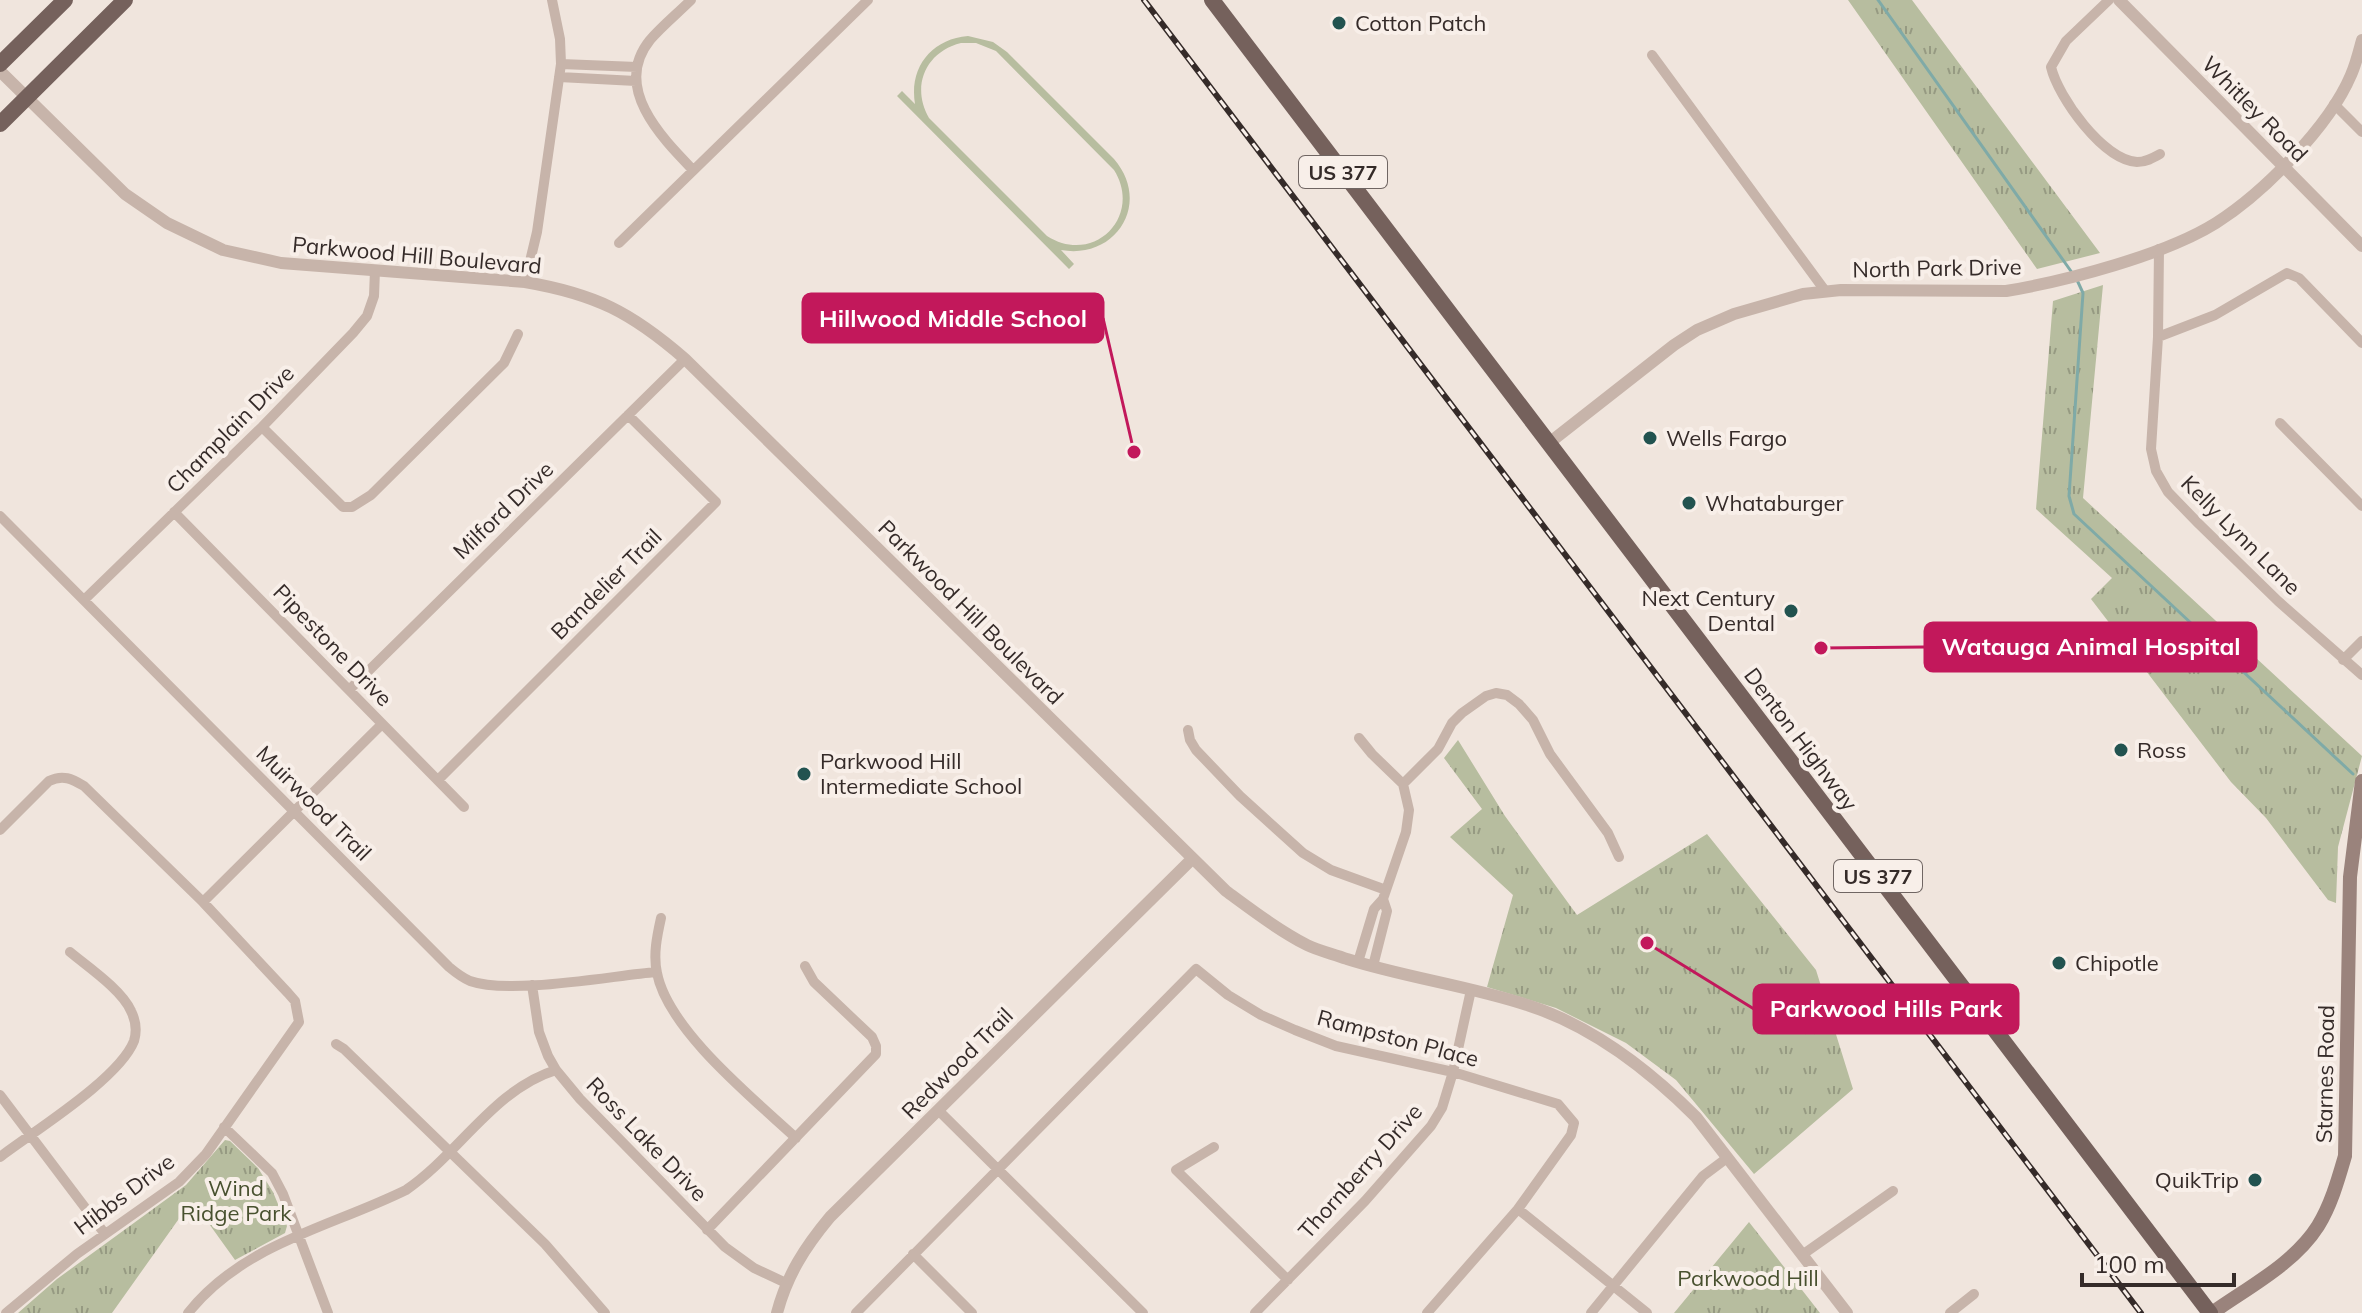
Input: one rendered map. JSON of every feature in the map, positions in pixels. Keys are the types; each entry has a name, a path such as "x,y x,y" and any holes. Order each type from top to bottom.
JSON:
{"main road":[{"path":"0,64 65,0"},
{"path":"0,124 125,0"},
{"name":"Denton Highway","path":"1212,0 2211,1313"},
{"name":"Starnes Road","path":"2211,1313 2283,1263 2317,1228 2345,1156 2350,877 2362,781"}],"street":[{"path":"525,282 537,232 561,64 560,39 552,0"},
{"path":"691,0 650,40 637,67 636,81 644,110 663,139 693,170"},
{"path":"619,243 868,0"},
{"path":"2109,0 2066,41 2051,67 2054,79 2086,127 2114,155 2135,162 2147,161 2160,154"},
{"name":"Whitley Road","path":"2119,0 2362,246"},
{"name":"North Park Drive","path":"1549,443 1674,345 1697,330 1734,314 1803,294 2006,291 2033,287 2159,249 2216,222 2283,166 2313,133 2351,75 2362,40"},
{"path":"1652,55 1826,292"},
{"path":"561,64 637,67"},
{"name":"Parkwood Hill Boulevard","path":"0,71 125,194 150,213 223,250 281,263 525,282 562,289 602,302 631,316 685,359 1226,891 1309,946 1358,962 1531,1006 1579,1027 1614,1048 1672,1093 1696,1117 1847,1313"},
{"path":"559,77 636,81"},
{"path":"2334,104 2362,132"},
{"name":"Kelly Lynn Lane","path":"2159,249 2152,461 2168,492 2278,601 2362,675"},
{"name":"Champlain Drive","path":"84,600 262,427 367,316 374,296 375,270"},
{"path":"2158,337 2215,315 2287,273 2299,278 2362,343"},
{"path":"262,427 343,507 352,507 371,495 504,363 518,334"},
{"name":"Milford Drive","path":"349,690 685,359"},
{"name":"Bandelier Trail","path":"438,780 716,502 628,415"},
{"path":"2280,423 2362,506"},
{"name":"Pipestone Drive","path":"174,512 464,807"},
{"name":"Muirwood Trail","path":"0,516 449,967 470,980 500,986 656,972"},
{"path":"2343,660 2362,641"},
{"path":"1403,784 1438,749 1452,723 1462,713 1486,696 1496,693 1507,695 1533,720 1550,754 1608,833 1619,857"},
{"path":"0,830 49,781 66,777 84,786 203,902 382,724"},
{"path":"1188,730 1196,750 1240,796 1303,853 1331,870 1384,894"},
{"path":"1358,962 1374,909 1384,894 1406,832 1409,810 1403,784 1359,738"},
{"name":"Redwood Trail","path":"777,1313 786,1283 800,1256 830,1217 1192,859"},
{"path":"1373,966 1387,911 1384,894"},
{"name":"Hibbs Drive","path":"6,1313 105,1234 179,1182 206,1154 299,1022 295,1001 203,902"},
{"path":"661,918 656,943 656,972 662,992 689,1033 796,1138"},
{"path":"0,1157 99,1083 134,1042 136,1026 130,1008 101,977 70,952"},
{"path":"707,1230 872,1061 876,1050 872,1037 814,982 805,966"},
{"name":"Rampston Place","path":"998,1169 1196,969 1228,995 1261,1015 1336,1046 1453,1072 1558,1104 1574,1123 1571,1135 1518,1209"},
{"name":"Ross Lake Drive","path":"532,985 539,1032 556,1070 580,1099 707,1230 739,1258 786,1283"},
{"name":"Thornberry Drive","path":"1255,1313 1365,1201 1431,1126 1442,1108 1453,1072 1471,990"},
{"path":"336,1044 545,1244 605,1313"},
{"path":"188,1313 202,1295 242,1263 298,1234 406,1190 424,1177 511,1095 542,1075 556,1070"},
{"path":"0,1095 105,1234"},
{"path":"938,1110 1143,1313"},
{"path":"224,1127 272,1173 328,1313"},
{"path":"1214,1147 1176,1170 1288,1280"},
{"path":"1591,1313 1703,1176 1727,1158"},
{"path":"856,1313 998,1169"},
{"path":"1802,1255 1893,1191"},
{"path":"1427,1313 1518,1209 1647,1313"},
{"path":"913,1254 972,1313"},
{"path":"1950,1313 1974,1294"}],"green space":[{"path":"1848,0 1912,0 2100,253 2037,269"},
{"path":"968,36 993,42 1007,52 1114,159 1125,176 1129,193 1128,210 1122,225 1112,237 1098,246 1081,251 1061,250 1074,264 1069,269 897,96 902,91 915,104 919,67 933,49 955,38","holes":["961,43 976,43 996,51 1114,170 1121,187 1122,204 1118,219 1109,232 1081,245 1065,244 1047,236 929,118 921,94 930,63 949,48"]},
{"path":"2103,285 2083,498 2362,756 2338,847 2336,903 2328,900 2266,818 2231,782 2091,599 2112,578 2036,509 2053,301"},
{"path":"1458,740 1505,816 1577,915 1707,834 1816,970 1853,1089 1754,1174 1676,1080 1626,1043 1556,1008 1487,987 1513,895 1450,837 1482,809 1444,758"},
{"name":"Wind Ridge Park","path":"225,1140 230,1141 258,1168 273,1192 287,1226 285,1233 235,1260 202,1214 183,1213 112,1313 18,1313 57,1279 186,1185"},
{"name":"Parkwood Hill","path":"1749,1222 1820,1313 1674,1313"}],"waterway":[{"path":"1878,0 2073,274"},
{"path":"2077,280 2083,293 2069,496 2074,514 2353,774"}],"railway":[{"path":"1144,0 2141,1313"}],"place":[{"name":"Cotton Patch","path":"1339,23"},
{"name":"Wells Fargo","path":"1650,438"},
{"name":"Hillwood Middle School","path":"1134,452"},
{"name":"Whataburger","path":"1689,503"},
{"name":"Next Century Dental","path":"1791,611"},
{"name":"Watauga Animal Hospital","path":"1821,648"},
{"name":"Ross","path":"2121,750"},
{"name":"Parkwood Hill Intermediate School","path":"804,774"},
{"name":"Parkwood Hills Park","path":"1647,943"},
{"name":"Chipotle","path":"2059,963"},
{"name":"QuikTrip","path":"2255,1180"}]}
